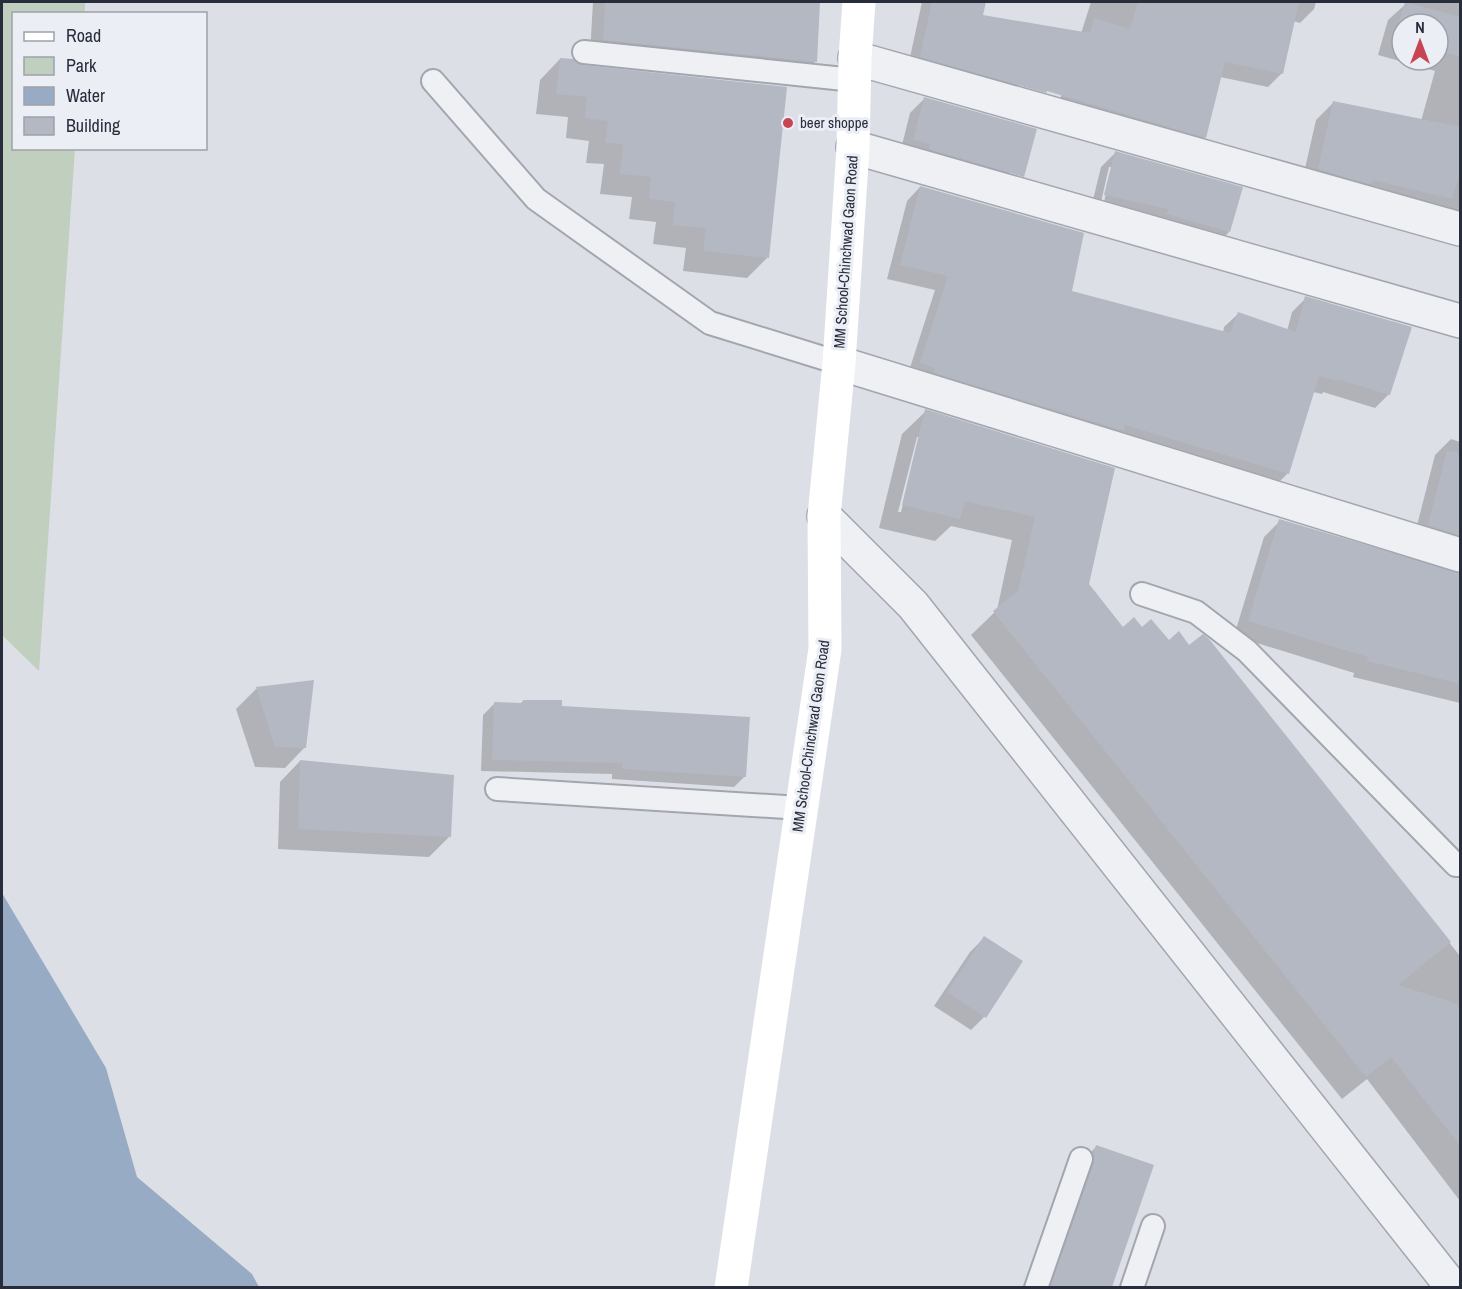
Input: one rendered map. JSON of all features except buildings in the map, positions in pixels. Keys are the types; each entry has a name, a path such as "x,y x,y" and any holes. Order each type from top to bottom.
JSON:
{"main road":[{"name":"MM School-Chinchwad Gaon Road","path":"730,1287 825,649 824,516 839,363 853,147 859,2"}],"street":[{"path":"855,69 1153,140 1461,229"},
{"path":"853,147 1461,321"},
{"path":"839,363 1461,555"},
{"path":"824,516 913,605 1453,1287"}],"lane":[{"path":"584,52 855,69"},
{"path":"433,81 536,199 710,323 839,363"},
{"path":"1142,594 1196,612 1247,651 1456,865 1461,865"},
{"path":"497,789 801,808"},
{"path":"1036,1287 1081,1159"},
{"path":"1132,1287 1153,1226"}],"green space":[{"path":"2,2 85,2 85,12 12,12 12,150 75,150 39,671 2,635"}],"water":[{"path":"2,893 106,1068 137,1177 252,1274 259,1287 2,1287"}],"place":[{"name":"beer shoppe","path":"788,123"}]}
